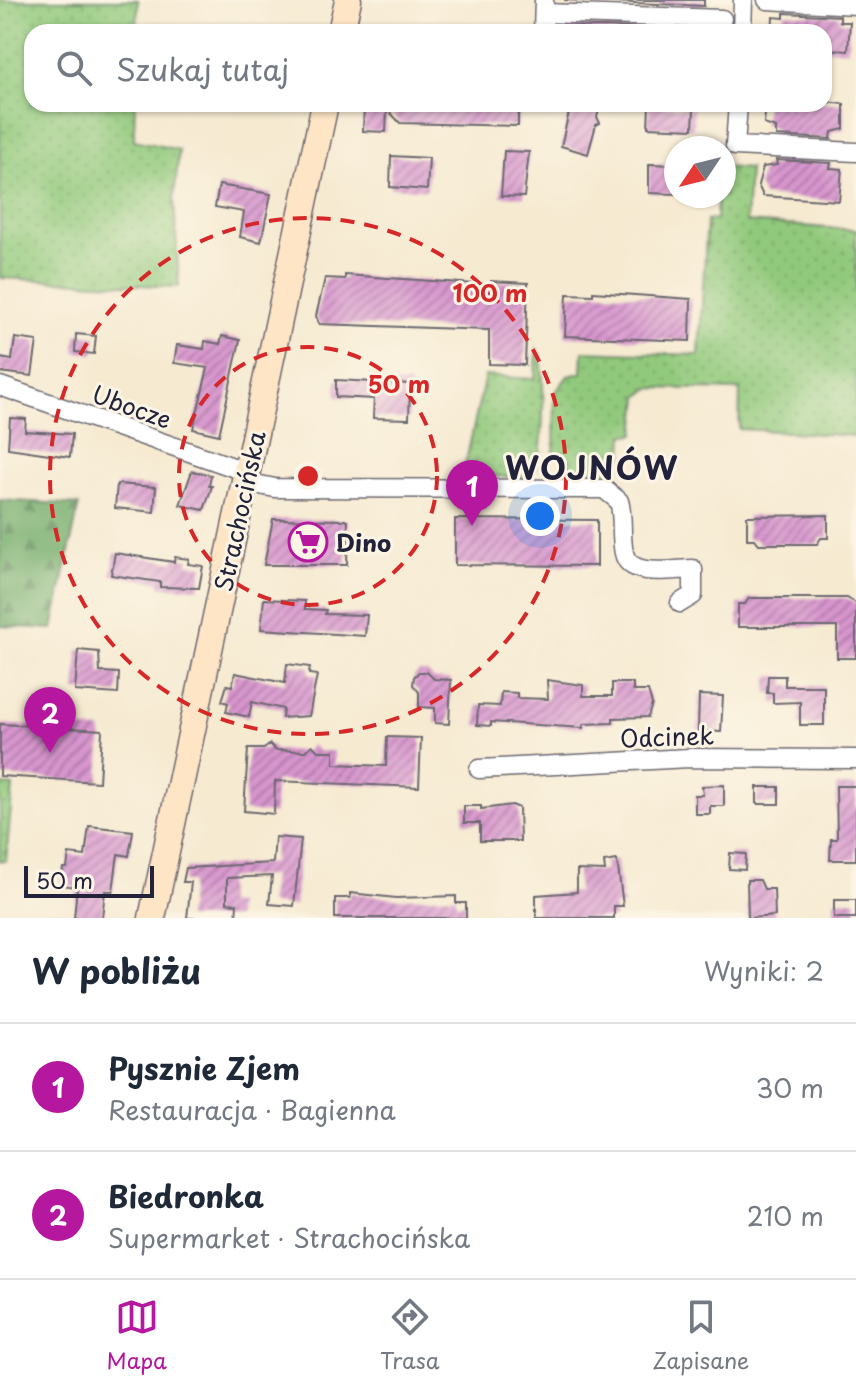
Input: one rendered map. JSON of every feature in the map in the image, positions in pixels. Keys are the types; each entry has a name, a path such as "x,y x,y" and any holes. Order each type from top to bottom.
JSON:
{"main road":[{"path":"343,24 348,0"},
{"name":"Strachocińska","path":"152,918 323,112"}],"street":[{"path":"742,24 743,0"},
{"path":"767,0 856,5"},
{"path":"544,15 722,19"},
{"path":"737,112 735,146 856,152"},
{"name":"Ubocze","path":"0,386 275,488 546,489 590,486 612,494 622,510 624,555 629,564 640,570 693,569 693,595 680,603"},
{"name":"Odcinek","path":"479,769 689,758 856,759"}],"green space":[{"path":"0,0 138,0 137,24 24,24 24,112 135,112 134,140 179,150 174,198 179,287 0,278"},
{"path":"736,168 749,169 746,222 856,230 856,436 739,429 740,390 650,388 639,397 635,434 624,435 623,457 616,473 592,478 591,471 573,470 559,456 554,457 555,393 568,376 582,373 583,351 699,355 707,220 716,220 716,208 736,208"},
{"path":"537,349 542,370 543,423 535,470 527,478 463,474 485,376 535,379"},
{"path":"0,500 79,505 53,629 0,626"},
{"path":"0,785 13,786 6,861 0,861"}],"building":[{"path":"564,0 704,0 704,6"},
{"path":"784,13 840,16 840,22 850,22 848,51 832,50 832,24 773,24 773,17 784,18"},
{"path":"832,103 844,104 844,129 832,132 831,139 776,136 776,128 764,124 765,112 832,112"},
{"path":"364,112 387,112 386,132 363,131"},
{"path":"390,112 522,112 518,115 518,126 400,123"},
{"path":"569,112 599,112 600,123 596,125 588,154 561,146"},
{"path":"649,112 694,112 693,129 648,127"},
{"path":"504,151 529,152 524,197 501,196"},
{"path":"391,156 429,158 427,190 390,187"},
{"path":"776,160 831,163 830,168 842,169 839,201 763,196 758,185 763,167 777,165"},
{"path":"649,164 664,165 664,194 649,193"},
{"path":"219,185 271,194 261,242 240,237 244,212 215,207"},
{"path":"345,275 490,285 491,281 528,283 525,365 489,364 489,330 319,324 316,316 325,278 345,279"},
{"path":"593,292 691,299 690,341 565,336 567,294 593,295"},
{"path":"76,334 96,336 94,354 75,352"},
{"path":"222,336 240,340 219,435 193,429 208,368 174,363 177,345 204,349 205,341 220,344"},
{"path":"15,338 37,341 32,376 0,372 0,358 12,360"},
{"path":"336,380 410,384 409,419 373,418 374,399 336,397"},
{"path":"10,418 26,419 25,431 72,434 70,457 8,448"},
{"path":"192,471 211,475 209,486 212,486 204,510 180,505"},
{"path":"117,484 156,487 154,512 115,508"},
{"path":"828,515 828,538 821,538 817,544 759,544 755,539 747,539 747,516"},
{"name":"Dino","path":"273,519 348,520 347,565 264,565"},
{"path":"455,519 597,520 597,566 455,565"},
{"path":"115,553 174,562 175,557 189,559 188,564 203,566 199,588 160,587 160,582 111,575"},
{"path":"749,598 847,598 856,603 856,658 837,658 837,627 738,627 738,604 745,604"},
{"path":"264,599 305,601 305,609 326,610 325,614 367,615 365,636 261,629"},
{"path":"78,650 99,652 100,672 119,673 118,694 75,691"},
{"path":"287,664 310,667 309,674 317,675 309,716 282,718 283,709 252,702 249,717 226,712 228,703 222,701 227,685 232,686 235,673 285,683"},
{"path":"419,672 427,672 434,679 451,680 449,724 435,723 435,708 419,707 419,692 413,685 414,677"},
{"path":"768,676 785,676 785,686 824,686 824,725 800,725 800,702 773,703 773,693 767,693"},
{"path":"547,680 583,685 583,696 612,696 612,683 633,683 633,691 648,691 652,704 648,717 613,718 613,723 583,724 583,728 491,722 491,726 477,725 478,705 500,706 501,692 517,693 517,698 548,699"},
{"path":"699,695 723,696 721,732 698,731"},
{"path":"0,724 102,730 99,782 0,776"},
{"path":"387,737 421,738 419,787 275,781 274,814 244,811 248,749 264,749 270,744 275,750 306,751 312,745 318,751 334,751 334,764 386,766"},
{"path":"724,785 724,806 710,806 710,814 695,814 695,795 703,795 702,786"},
{"path":"836,786 856,786 856,860 830,860 831,839 837,839"},
{"path":"757,787 779,787 779,804 757,804"},
{"path":"512,805 519,808 520,841 480,841 480,823 464,823 464,806 481,806 481,809"},
{"path":"89,826 133,831 129,856 118,854 113,891 105,891 102,918 74,918 77,887 61,885 63,868 67,868 69,854 85,856"},
{"path":"275,837 301,839 294,906 269,904 272,876 227,878 227,903 237,904 236,918 187,918 191,882 183,882 186,868 273,863"},
{"path":"730,853 746,854 745,870 729,869"},
{"path":"617,860 623,906 614,906 614,918 536,918 536,895 577,892 577,870 605,871 604,862"},
{"path":"747,880 760,880 764,889 774,889 775,916 748,918"},
{"path":"350,893 396,898 456,896 456,903 466,903 466,918 335,918 335,898 350,898"},
{"path":"834,900 856,900 856,918 834,918"}],"place":[{"name":"Pysznie Zjem","path":"472,526"},
{"name":"Dino","path":"308,542"},
{"name":"Biedronka","path":"50,753"}],"district":[{"name":"WOJNÓW","path":"592,467"}]}
